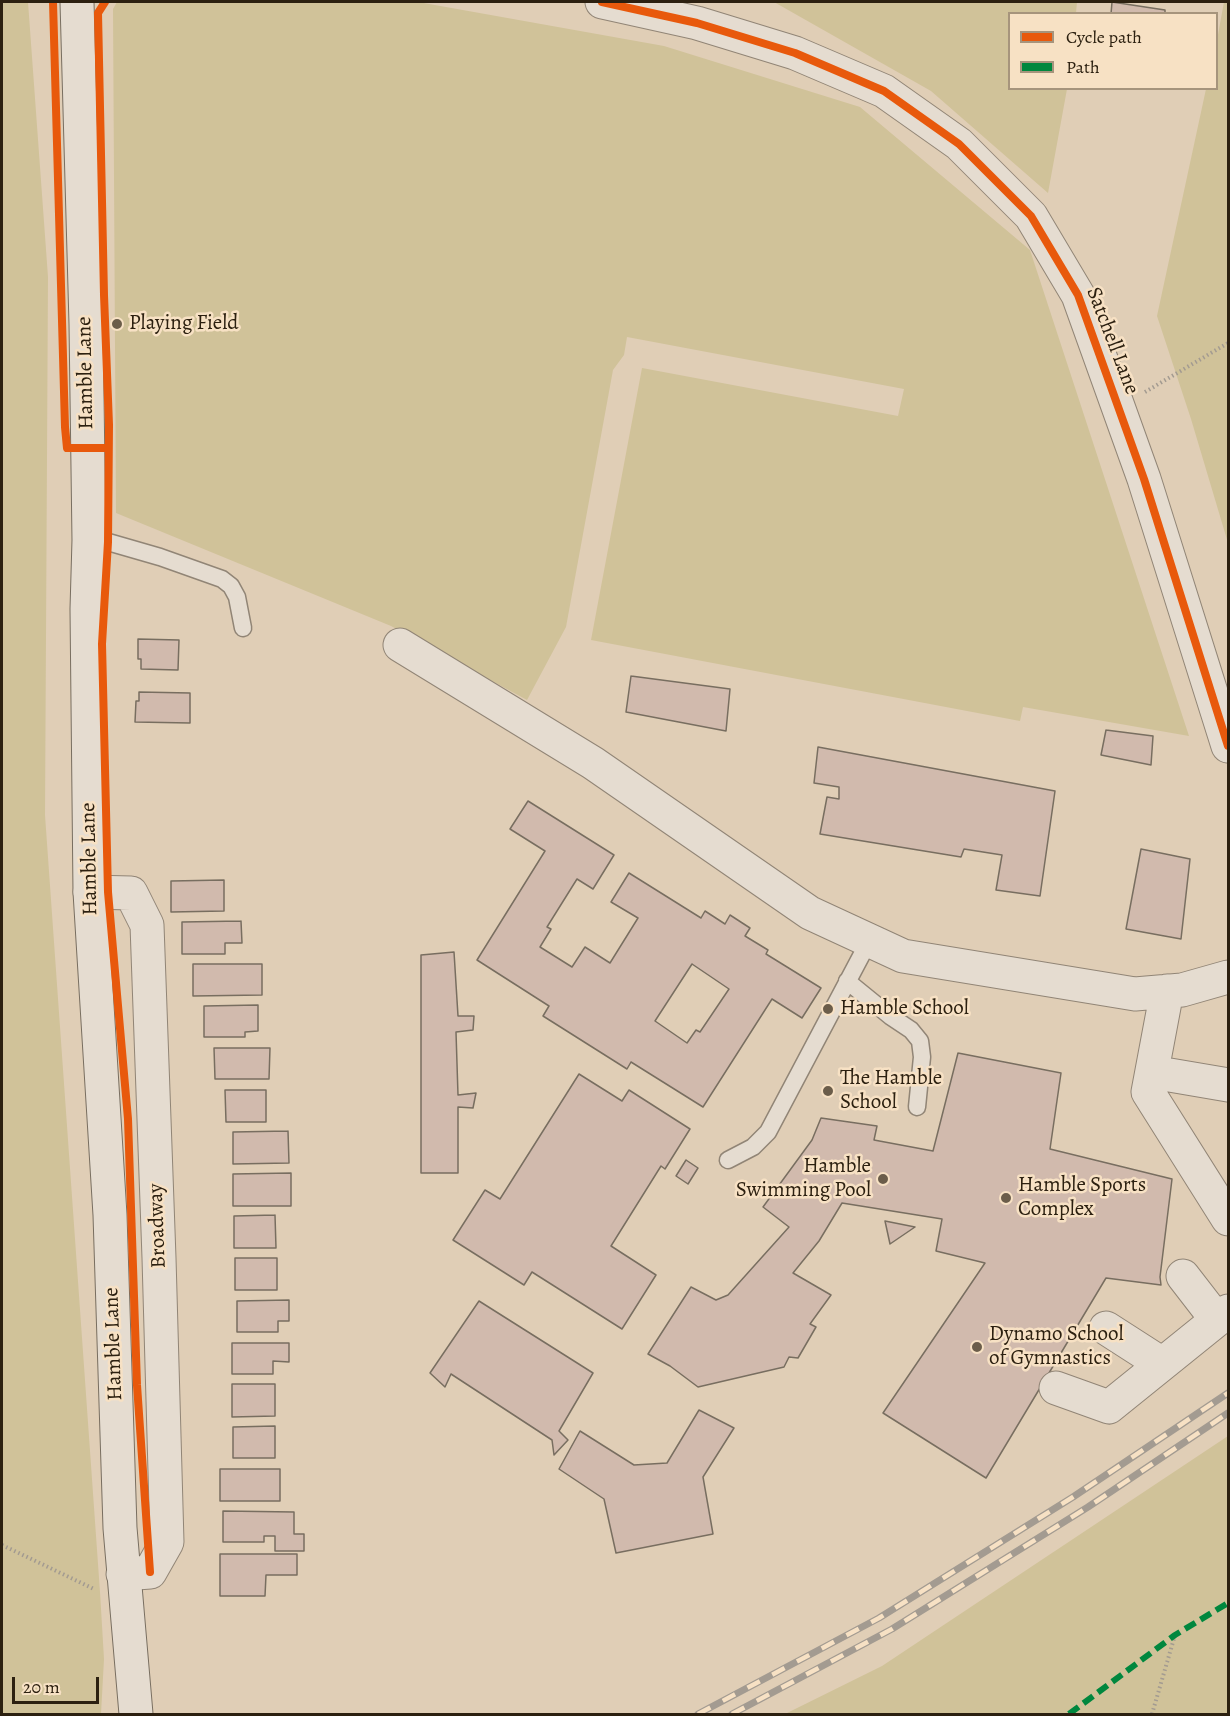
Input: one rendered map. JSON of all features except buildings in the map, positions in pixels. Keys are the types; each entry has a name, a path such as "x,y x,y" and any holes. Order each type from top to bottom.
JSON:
{"street":[{"name":"Hamble Lane","path":"77,2 86,324 90,892 110,1215 123,1574 136,1714"},
{"name":"Satchell Lane","path":"602,2 697,22 795,53 885,91 959,144 1030,216 1078,295 1144,479 1228,746"},
{"path":"400,645 593,763 810,913 903,956 1135,994 1182,990 1228,977"},
{"name":"Broadway","path":"90,892 131,893 147,925 167,1542 150,1572 123,1574"},
{"path":"1167,992 1148,1092 1228,1219"},
{"path":"1152,1072 1228,1085"},
{"path":"1056,1388 1109,1407 1223,1316 1183,1276"},
{"path":"1106,1328 1162,1364"}],"lane":[{"path":"89,540 108,542 150,554 222,579 231,586 237,597 243,628"},
{"path":"728,1160 753,1147 768,1132 869,941"},
{"path":"847,981 911,1029 920,1041 922,1057 917,1107"}],"path":[{"path":"1119,408 1228,343"},
{"path":"2,1545 126,1607"},
{"path":"1152,1714 1175,1635"}],"shaded area":[{"path":"2,2 28,2 48,277 45,815 100,1592 104,1659 101,1714 2,1714"},
{"path":"117,2 418,2 664,46 860,107 1030,250 1189,736 1023,707 1020,721 591,640 642,368 898,416 904,389 627,337 624,355 613,370 566,627 527,700 391,626 116,513 113,9"},
{"path":"774,2 1077,2 1076,12 1008,12 1008,90 1067,90 1048,193 931,91"},
{"path":"1224,2 1228,2 1228,543 1157,316 1206,90 1218,90 1218,35"},
{"path":"1228,1436 1228,1714 785,1714 882,1666"}],"railway":[{"path":"698,1714 879,1618 1073,1497 1228,1393"},
{"path":"732,1714 892,1629 1088,1507 1228,1413"}],"marked path":[{"path":"1069,1714 1175,1635 1228,1603"}],"cycle path":[{"path":"53,2 67,448 108,448"},
{"path":"105,2 98,13 109,425 108,542 102,644 108,892 128,1119 137,1385 150,1572"},
{"path":"602,2 697,23 795,53 884,91 959,144 1031,216 1078,295 1144,479 1228,746"}],"place":[{"name":"Playing Field","path":"117,324"},
{"name":"Hamble School","path":"828,1009"},
{"name":"The Hamble School","path":"828,1091"},
{"name":"Hamble Swimming Pool","path":"883,1179"},
{"name":"Hamble Sports Complex","path":"1006,1198"},
{"name":"Dynamo School of Gymnastics","path":"977,1347"}]}
